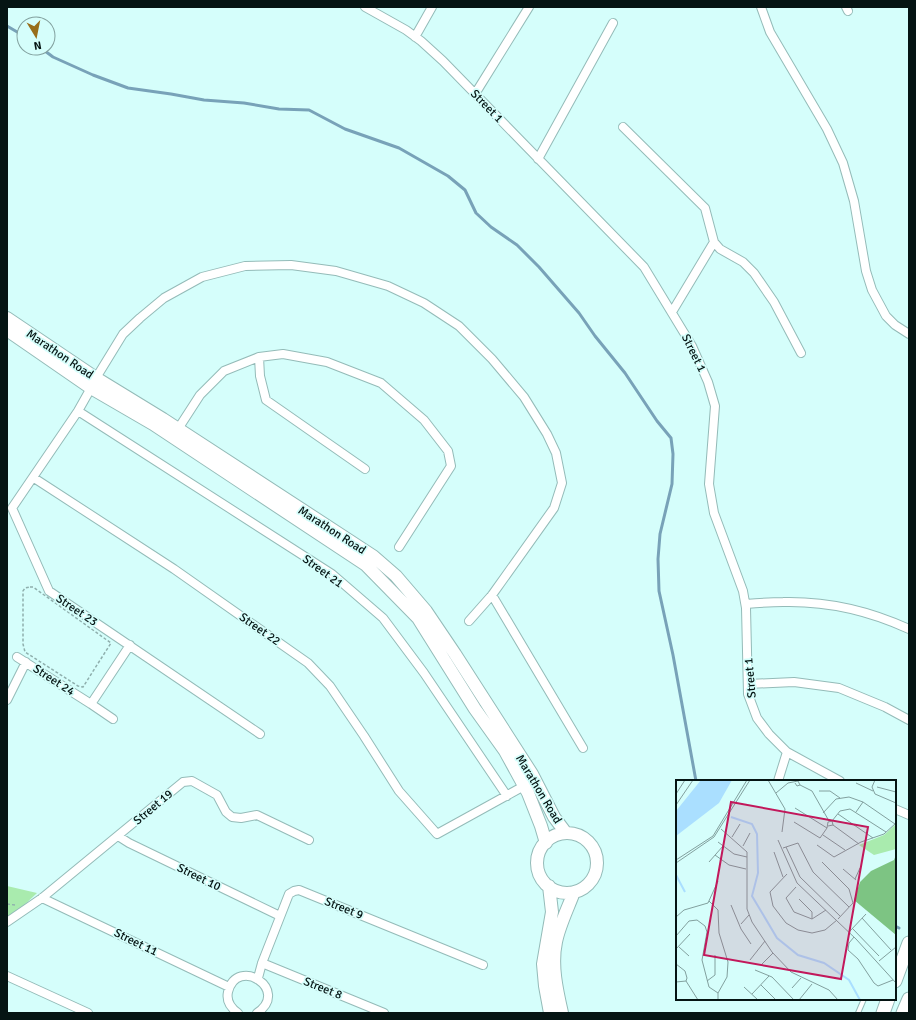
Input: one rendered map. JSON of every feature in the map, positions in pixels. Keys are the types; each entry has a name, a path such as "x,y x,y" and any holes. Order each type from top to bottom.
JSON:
{"main road":[{"name":"Marathon Road","path":"7,318 94,383 153,424 366,565 418,618 476,709 505,751 524,786 546,842"},
{"name":"Marathon Road","path":"7,330 94,383 178,428 373,556 396,576 426,611 455,654 532,774 554,817 566,833"},
{"path":"566,833 576,834 584,838 591,845 597,863 591,881 584,888 574,892 564,893 554,890 545,884 539,875 537,865 538,855 542,846 546,842 548,839 566,833"},
{"path":"549,886 552,912 543,964 550,1013"},
{"path":"562,1013 558,994 555,965 556,942 574,892"},
{"path":"896,978 909,943"},
{"path":"904,1013 909,999"},
{"path":"883,1013 888,1000"}],"street":[{"name":"Street 1","path":"365,7 406,30 443,61 644,267 672,312 692,346 708,382 715,406 708,484 714,513 741,584 746,604 748,694 757,718 769,734 788,752 838,780"},
{"path":"415,37 432,7"},
{"path":"475,94 529,7"},
{"path":"761,7 770,32 827,129 843,163 854,201 866,271 872,290 886,316 895,325 909,334"},
{"path":"538,159 614,23"},
{"path":"623,127 705,208 714,242 720,249 743,262 754,273 774,302 801,353"},
{"path":"672,312 714,242"},
{"name":"Street 23","path":"260,734 49,591 12,508 34,478 78,411 123,334 164,298 202,277 245,266 291,265 336,270 388,286 424,303 459,326 492,359 524,397 548,434 556,453 562,483 554,508 492,595 469,621"},
{"path":"178,428 200,395 224,371 259,357 283,354 327,362 381,383 424,420 448,452 451,466 399,547"},
{"path":"259,357 260,376 266,400 365,470"},
{"name":"Street 21","path":"78,411 332,574 384,618 424,673 507,796"},
{"name":"Street 22","path":"34,478 174,569 308,663 330,686 399,791 437,834 507,796"},
{"path":"492,595 583,748"},
{"path":"746,604 783,602 821,604 858,611 909,629"},
{"path":"91,704 130,646"},
{"name":"Street 24","path":"17,657 113,719"},
{"path":"7,700 26,662"},
{"path":"748,684 794,682 839,688 885,707 909,720"},
{"path":"778,780 788,752"},
{"name":"Street 19","path":"7,922 42,898 183,782 192,781 217,795 220,804 232,817 241,818 256,815 309,840"},
{"path":"507,796 524,786"},
{"path":"896,808 909,815"},
{"name":"Street 10","path":"118,836 129,844 280,916"},
{"name":"Street 9","path":"258,978 262,963 289,894 299,890 483,966"},
{"name":"Street 11","path":"42,898 229,987"},
{"name":"Street 8","path":"262,963 384,1013"},
{"path":"7,976 88,1013"},
{"path":"238,1013 228,1002 228,994 229,987 234,981 242,976 258,978 264,984 268,993 267,1002 262,1012"}],"lane":[{"path":"858,1013 864,1000"}],"path":[{"path":"33,587 109,641 111,643 110,645 84,687 78,686 25,652 23,644 23,591 25,588 33,587"}],"green space":[{"path":"7,886 37,893 19,910 7,917"}],"waterway":[{"path":"7,26 16,31"},
{"path":"52,56 93,75 128,88 204,100 244,103 279,109 309,110 345,129 399,148 448,176 465,190 476,213 491,227 517,245 539,267 579,313 595,336 625,373 657,421 671,438 673,454 672,484 660,534 658,559 659,591 673,655 696,780"}]}
